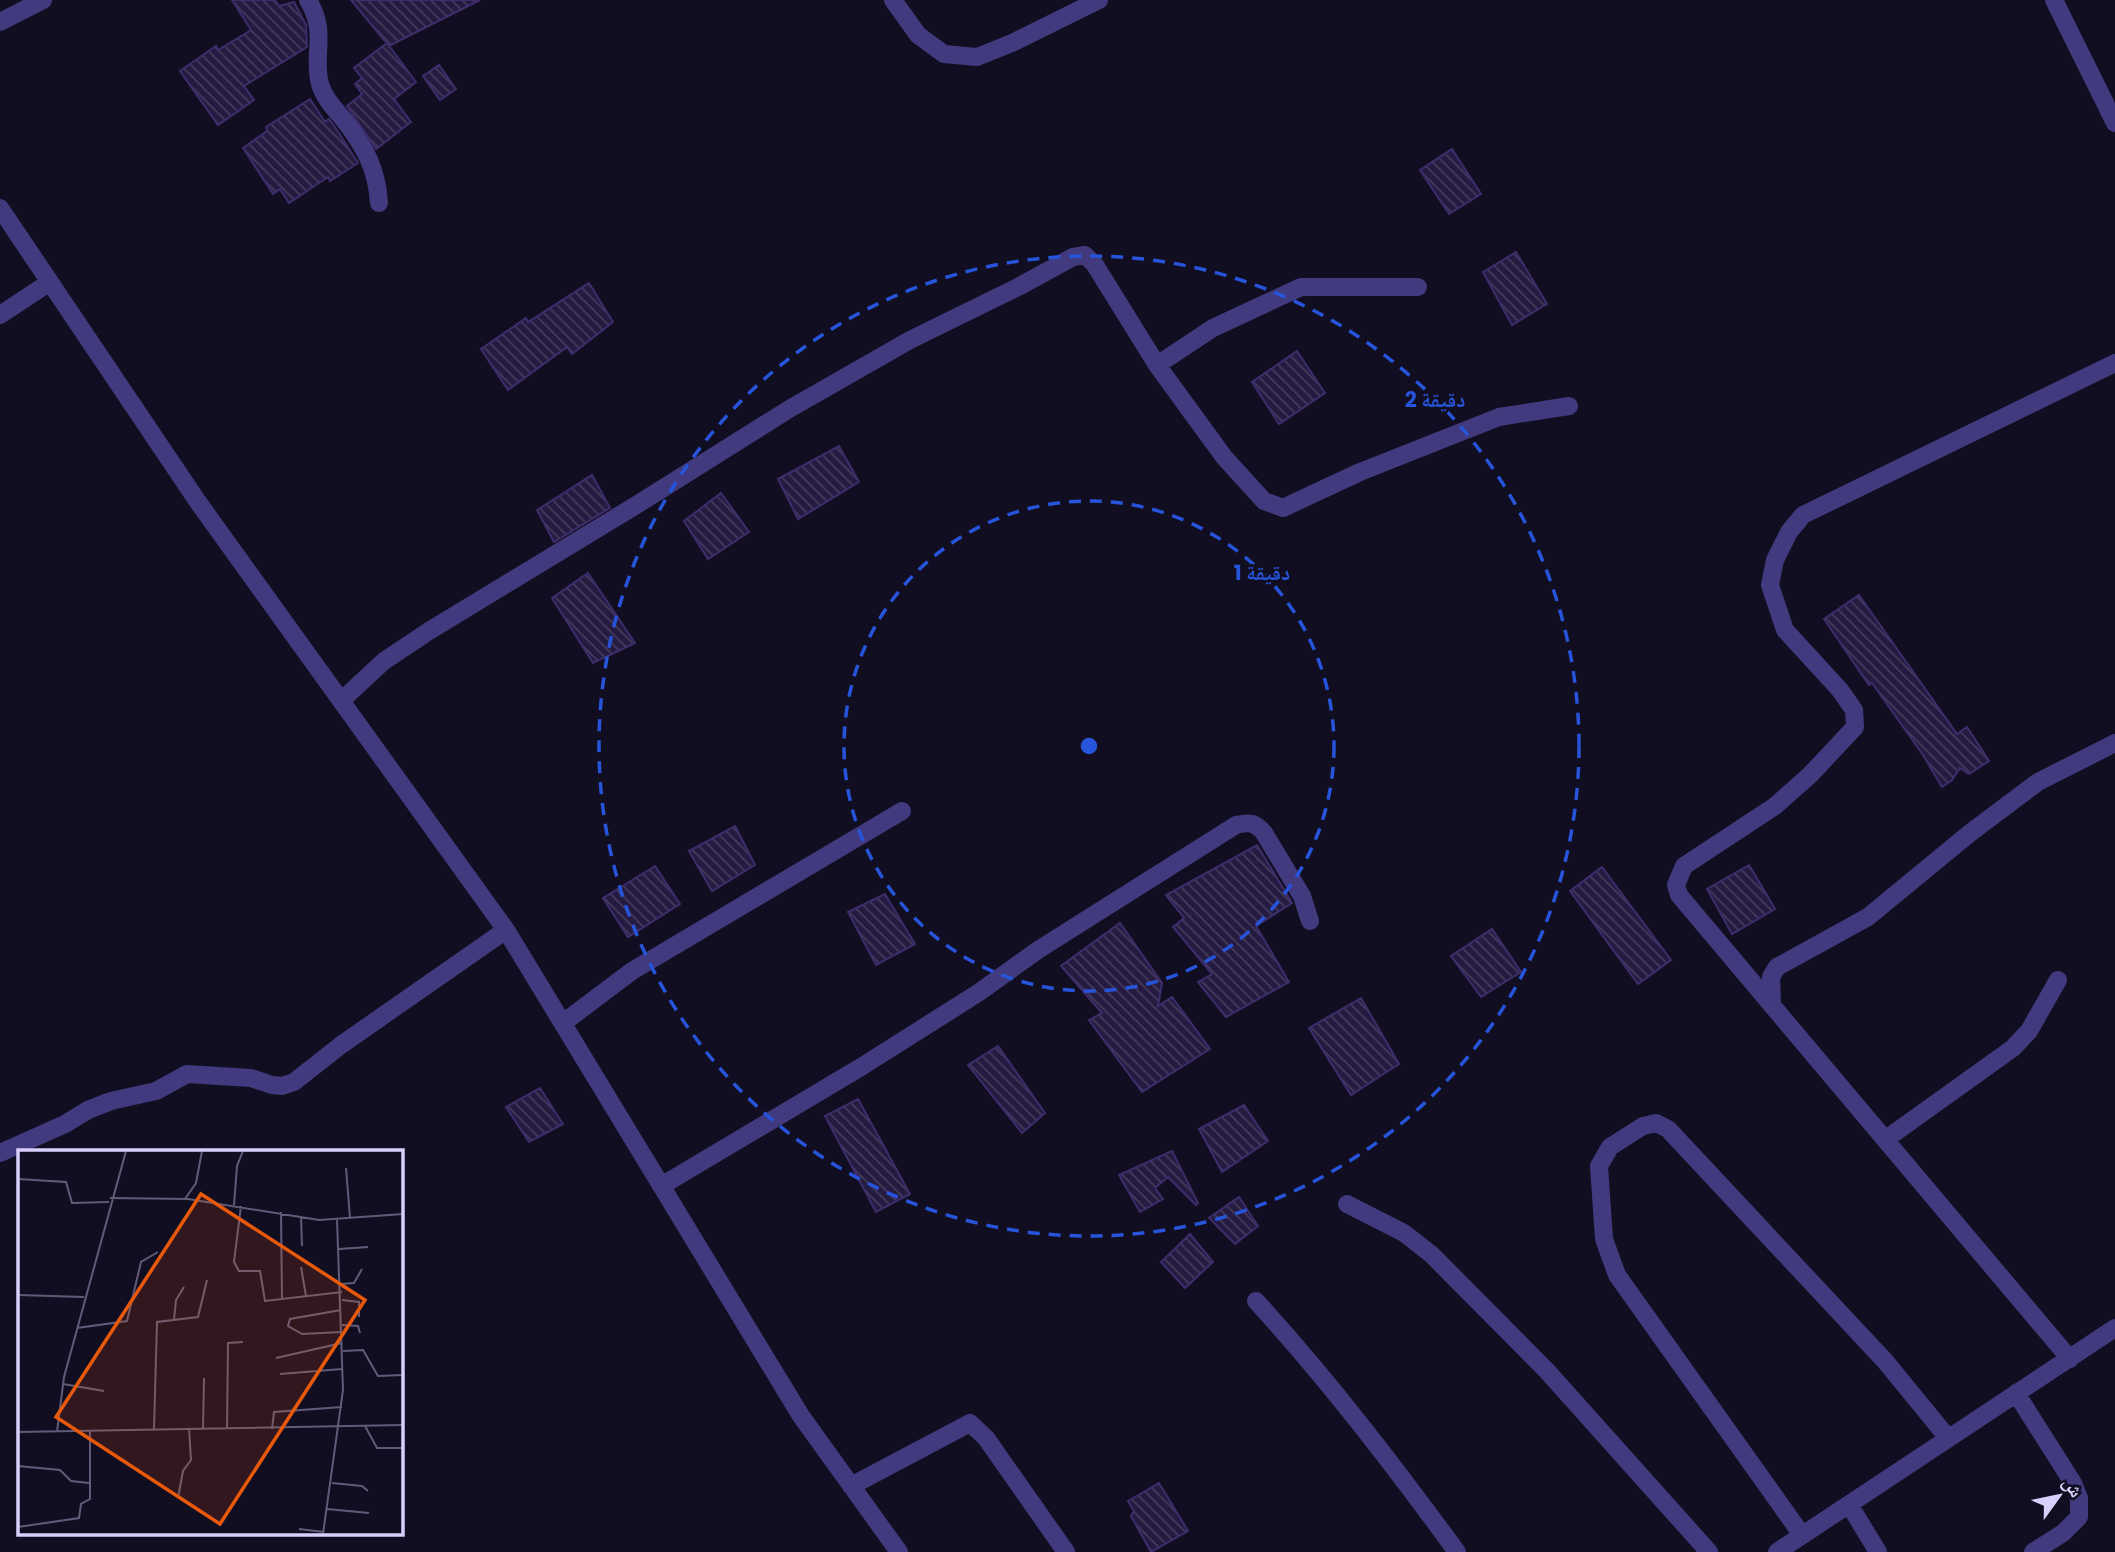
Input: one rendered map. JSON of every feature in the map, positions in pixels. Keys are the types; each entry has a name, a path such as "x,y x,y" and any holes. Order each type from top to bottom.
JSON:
{"street":[{"path":"0,22 43,0"},
{"path":"308,0 315,11 320,35 320,83 325,96 355,135 370,160 378,180 379,203"},
{"path":"892,0 918,35 944,54 977,57 1012,43 1099,0"},
{"path":"2054,0 2115,123"},
{"path":"0,208 198,502 506,930 801,1416 899,1552"},
{"path":"342,699 384,661 429,631 790,408 910,340 1073,257 1085,255 1096,265 1157,365 1224,457 1264,501 1283,508 1360,472 1499,416 1569,406"},
{"path":"0,315 50,282"},
{"path":"1157,365 1213,328 1301,287 1418,287"},
{"path":"2070,1359 1772,1004 1701,924 1679,895 1676,885 1684,866 1775,806 1810,775 1854,727 1853,710 1840,690 1785,630 1770,585 1775,560 1789,532 1803,516 2115,363"},
{"path":"1772,1004 1771,976 1777,967 1868,917 1970,833 2038,782 2115,743"},
{"path":"563,1023 632,971 902,811"},
{"path":"661,1186 861,1067 978,993 1038,950 1236,825 1249,822 1264,833 1302,897 1310,921"},
{"path":"0,1153 65,1124 88,1110 111,1101 156,1091 187,1074 251,1077 282,1086 293,1082 341,1045 506,930"},
{"path":"1886,1139 2013,1048 2029,1031 2058,980"},
{"path":"1802,1535 1617,1275 1608,1255 1599,1166 1610,1147 1643,1126 1656,1124 1668,1129 1885,1361 1948,1438"},
{"path":"1347,1203 1404,1233 1432,1255 1547,1371 1709,1552"},
{"path":"1256,1301 1299,1348 1374,1441 1457,1552"},
{"path":"1777,1552 2115,1328"},
{"path":"2016,1393 2064,1467 2079,1498 2079,1517 2063,1533 2033,1552"},
{"path":"851,1486 970,1423 986,1438 1066,1552"},
{"path":"1850,1506 1878,1552"}],"building":[{"path":"232,0 275,0 279,6 294,2 306,25 307,47 244,86 254,100 218,125 180,71 216,46 218,50 251,30"},
{"path":"351,0 480,0 389,46"},
{"path":"387,43 416,82 394,99 411,122 376,149 347,106 362,94 355,84 362,78 354,68"},
{"path":"439,65 456,89 440,100 423,76"},
{"path":"310,99 325,122 329,119 335,127 358,163 330,181 328,177 289,203 280,189 273,194 243,148 267,131 266,127"},
{"path":"1452,149 1481,194 1449,214 1420,170"},
{"path":"1516,252 1547,304 1512,325 1483,272"},
{"path":"589,283 613,322 572,354 567,347 508,390 481,349 526,318 528,322"},
{"path":"1297,351 1325,393 1279,424 1252,382"},
{"path":"839,446 859,482 798,519 778,479"},
{"path":"592,475 610,508 554,542 537,510"},
{"path":"721,493 749,532 708,559 684,521"},
{"path":"588,573 635,643 593,663 552,598"},
{"path":"1859,595 1957,734 1967,727 1989,761 1969,774 1960,768 1952,780 1942,787 1923,755 1872,683 1869,685 1824,619"},
{"path":"735,826 755,865 712,891 689,851"},
{"path":"1257,845 1292,903 1256,926 1289,982 1226,1017 1198,982 1212,974 1173,927 1184,918 1166,895"},
{"path":"1749,865 1775,909 1732,934 1707,889"},
{"path":"655,866 680,904 628,937 603,898"},
{"path":"1602,867 1671,960 1638,984 1570,891"},
{"path":"885,894 915,944 876,965 848,912"},
{"path":"1120,923 1162,983 1158,1006 1172,997 1210,1049 1142,1092 1089,1020 1102,1013 1061,966"},
{"path":"1492,929 1521,972 1481,997 1451,956"},
{"path":"1361,998 1399,1064 1351,1095 1309,1028"},
{"path":"998,1046 1045,1113 1022,1133 968,1065"},
{"path":"540,1088 563,1124 529,1142 506,1107"},
{"path":"858,1099 910,1194 876,1212 825,1116"},
{"path":"1244,1105 1268,1141 1222,1172 1199,1129"},
{"path":"1172,1151 1198,1203 1196,1205 1168,1177 1155,1188 1163,1199 1140,1212 1119,1175"},
{"path":"1239,1197 1258,1226 1235,1244 1209,1218"},
{"path":"1190,1234 1213,1262 1185,1288 1161,1262"},
{"path":"1159,1483 1188,1531 1151,1552 1131,1516 1134,1511 1128,1501"}]}
